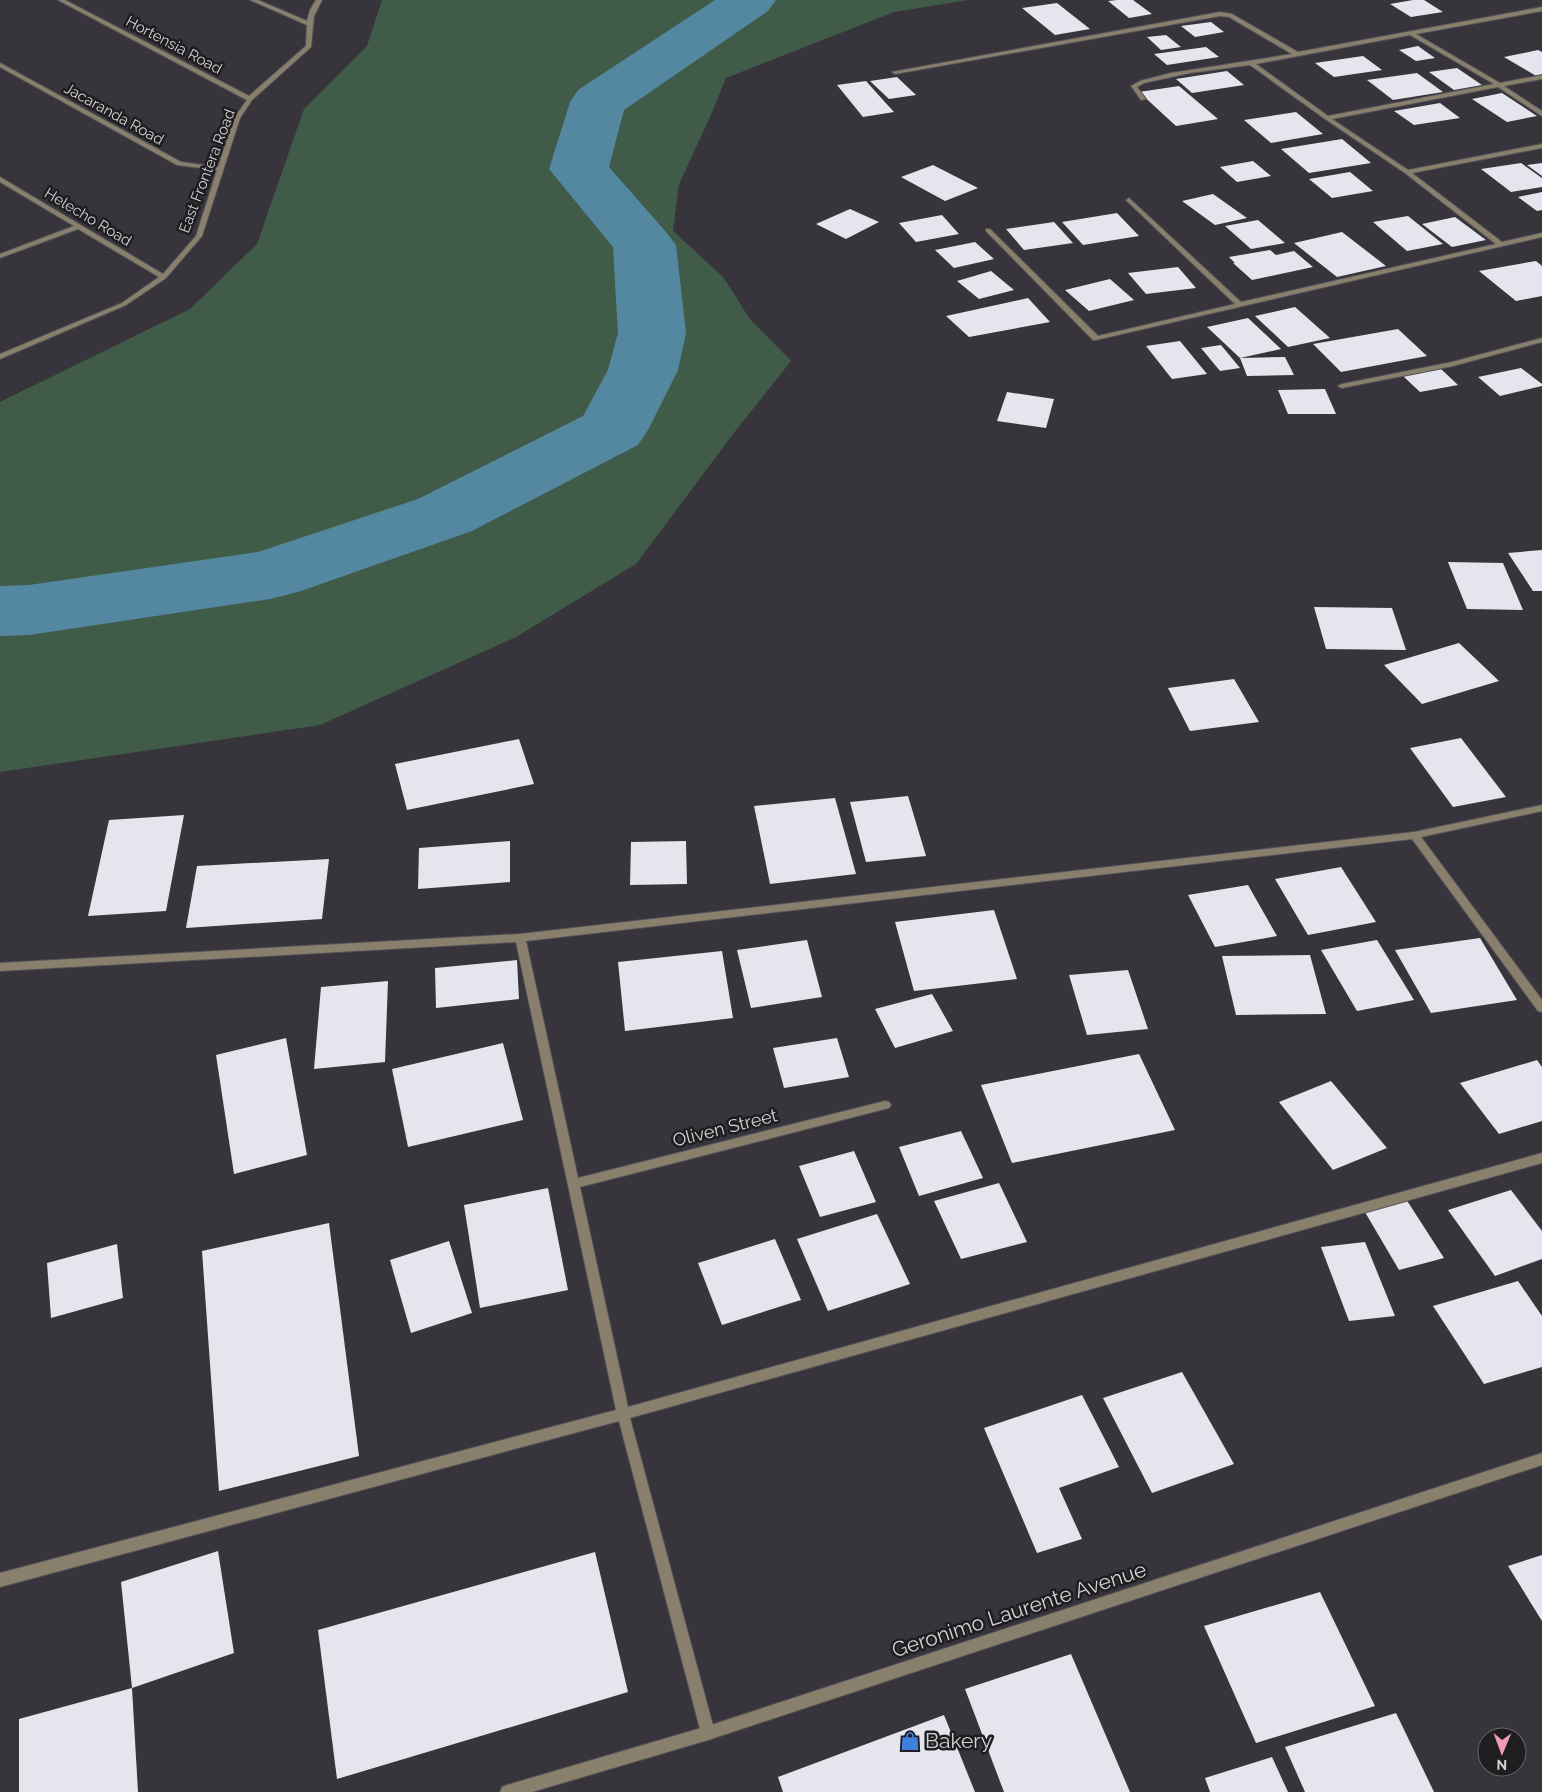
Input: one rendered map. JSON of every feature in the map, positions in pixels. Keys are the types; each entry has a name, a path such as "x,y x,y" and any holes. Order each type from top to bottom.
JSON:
{"street":[{"name":"Hortensia Road","path":"61,0 250,99"},
{"path":"253,0 310,24"},
{"name":"East Frontera Road","path":"0,357 124,304 164,277 199,236 237,118 250,99 309,46 310,24 314,4 319,0"},
{"path":"1143,98 1134,86 1156,78 1251,63 1542,9"},
{"path":"895,72 1220,14 1230,15 1297,54"},
{"path":"1410,33 1499,85 1542,114"},
{"path":"1251,63 1327,118 1407,172 1500,244"},
{"name":"Jacaranda Road","path":"0,65 179,164 221,169"},
{"path":"1327,118 1542,77"},
{"path":"1407,172 1542,146"},
{"name":"Helecho Road","path":"0,179 164,277"},
{"path":"1129,200 1240,305"},
{"path":"0,256 79,226"},
{"path":"988,230 1096,338 1542,235"},
{"path":"1342,386 1453,364 1542,340"},
{"path":"0,967 520,938 1414,834 1542,808"},
{"path":"1414,834 1542,1008"},
{"path":"520,938 623,1414 708,1733"},
{"name":"Oliven Street","path":"573,1184 885,1105"},
{"path":"0,1580 623,1414 1542,1158"},
{"name":"Geronimo Laurente Avenue","path":"507,1792 708,1733 1542,1459"}],"green space":[{"path":"382,0 968,0 894,12 726,78 679,184 673,231 724,278 749,318 791,361 733,434 636,564 516,637 320,725 0,772 0,402 190,309 257,244 304,109 367,46"}],"building":[{"path":"1133,0 1152,14 1129,18 1108,1"},
{"path":"1424,0 1443,12 1411,17 1390,4"},
{"path":"1057,3 1090,29 1055,35 1022,8"},
{"path":"1211,22 1224,32 1195,37 1181,26"},
{"path":"1166,35 1181,47 1161,50 1147,37"},
{"path":"1418,46 1435,58 1416,61 1399,50"},
{"path":"1206,47 1219,57 1167,65 1154,54"},
{"path":"1538,50 1542,52 1542,76 1538,77 1504,57"},
{"path":"1363,56 1382,70 1334,77 1315,63"},
{"path":"1457,68 1482,85 1454,90 1429,72"},
{"path":"1227,71 1244,85 1192,93 1176,79"},
{"path":"1417,73 1443,92 1393,100 1367,80"},
{"path":"897,77 916,95 889,99 870,81"},
{"path":"866,81 894,112 863,117 837,85"},
{"path":"1179,86 1218,119 1176,126 1139,92"},
{"path":"1502,93 1537,116 1507,122 1472,99"},
{"path":"1440,103 1460,118 1414,125 1394,111"},
{"path":"1296,112 1323,134 1271,143 1244,120"},
{"path":"1342,139 1371,163 1309,173 1281,149"},
{"path":"1253,161 1271,176 1237,182 1220,167"},
{"path":"1521,163 1542,178 1542,187 1511,192 1481,169"},
{"path":"1542,163 1542,176 1527,165"},
{"path":"933,165 978,188 945,201 901,177"},
{"path":"1350,172 1373,191 1332,198 1309,179"},
{"path":"1542,192 1542,210 1537,211 1518,197"},
{"path":"1213,194 1247,218 1215,225 1182,201"},
{"path":"850,209 879,222 846,239 816,224"},
{"path":"1117,213 1139,236 1083,245 1062,222"},
{"path":"942,215 959,234 916,242 899,223"},
{"path":"1408,216 1443,244 1407,251 1373,222"},
{"path":"1455,217 1486,240 1452,247 1422,224"},
{"path":"1258,220 1285,243 1251,249 1225,226"},
{"path":"1054,222 1073,243 1024,250 1006,229"},
{"path":"1342,232 1386,266 1337,277 1294,243"},
{"path":"975,242 994,259 954,268 935,250"},
{"path":"1270,250 1276,255 1294,251 1313,267 1252,280 1229,257"},
{"path":"1536,261 1542,266 1542,296 1516,301 1479,271"},
{"path":"1178,267 1196,288 1146,294 1128,273"},
{"path":"991,271 1014,290 979,299 957,281"},
{"path":"1110,279 1134,300 1089,311 1065,290"},
{"path":"1028,298 1050,322 969,337 946,316"},
{"path":"1295,307 1330,338 1288,347 1255,316"},
{"path":"1248,318 1281,349 1240,358 1207,327"},
{"path":"1398,329 1427,356 1341,372 1313,344"},
{"path":"1180,341 1207,374 1172,379 1146,346"},
{"path":"1221,345 1240,368 1220,371 1201,348"},
{"path":"1285,357 1294,375 1247,376 1240,358"},
{"path":"1521,368 1542,384 1542,386 1500,396 1478,377"},
{"path":"1441,369 1458,385 1420,392 1403,376"},
{"path":"1325,389 1336,414 1288,414 1278,390"},
{"path":"1007,392 1054,399 1046,428 997,421"},
{"path":"1542,550 1542,591 1533,591 1508,553"},
{"path":"1448,562 1503,563 1523,610 1467,609"},
{"path":"1314,607 1392,608 1406,650 1326,649"},
{"path":"1459,643 1499,681 1422,704 1384,665"},
{"path":"1234,679 1259,722 1190,731 1168,688"},
{"path":"1461,738 1506,797 1453,807 1410,748"},
{"path":"519,739 534,784 407,810 395,764"},
{"path":"908,796 926,856 866,862 850,802"},
{"path":"835,798 856,874 770,884 754,806"},
{"path":"184,815 166,911 88,916 109,820"},
{"path":"510,841 510,882 418,889 419,848"},
{"path":"686,841 687,884 630,885 631,842"},
{"path":"329,859 322,919 186,928 197,866"},
{"path":"1341,867 1376,922 1308,935 1275,879"},
{"path":"1248,885 1277,936 1215,947 1188,895"},
{"path":"994,910 1017,979 914,991 895,922"},
{"path":"1480,938 1517,1000 1431,1013 1395,950"},
{"path":"807,940 822,997 751,1008 737,950"},
{"path":"1377,940 1414,1000 1357,1011 1321,950"},
{"path":"722,951 733,1018 625,1031 618,962"},
{"path":"1310,955 1326,1014 1236,1015 1222,956"},
{"path":"517,960 519,999 436,1008 435,968"},
{"path":"1128,970 1148,1029 1087,1035 1069,975"},
{"path":"388,981 385,1062 314,1069 321,987"},
{"path":"932,994 953,1031 895,1048 875,1009"},
{"path":"286,1038 307,1155 234,1174 216,1055"},
{"path":"837,1038 849,1077 784,1088 773,1048"},
{"path":"503,1043 523,1120 408,1147 392,1069"},
{"path":"1139,1054 1175,1130 1012,1163 981,1085"},
{"path":"1537,1060 1542,1067 1542,1121 1499,1134 1460,1083"},
{"path":"1331,1081 1387,1148 1333,1170 1279,1102"},
{"path":"961,1131 983,1178 919,1196 899,1147"},
{"path":"854,1151 876,1202 820,1217 799,1166"},
{"path":"999,1183 1027,1242 961,1259 934,1201"},
{"path":"548,1188 568,1290 480,1308 464,1205"},
{"path":"1511,1190 1542,1231 1542,1259 1495,1276 1448,1210"},
{"path":"1404,1196 1444,1258 1399,1270 1362,1207"},
{"path":"877,1214 910,1284 828,1311 797,1239"},
{"path":"329,1223 359,1456 219,1491 202,1251"},
{"path":"775,1239 801,1300 722,1325 698,1263"},
{"path":"449,1241 472,1313 411,1333 390,1260"},
{"path":"1365,1242 1395,1316 1349,1321 1321,1247"},
{"path":"117,1244 123,1298 51,1318 47,1263"},
{"path":"1518,1281 1542,1316 1542,1367 1484,1384 1433,1306"},
{"path":"1182,1372 1234,1464 1152,1493 1103,1398"},
{"path":"1082,1395 1119,1467 1059,1488 1082,1539 1037,1553 984,1428"},
{"path":"218,1551 234,1653 132,1688 121,1582"},
{"path":"595,1552 628,1692 337,1779 318,1630"},
{"path":"1542,1555 1542,1621 1508,1566"},
{"path":"1320,1592 1375,1706 1256,1743 1204,1626"},
{"path":"1071,1654 1130,1792 1004,1792 965,1689"},
{"path":"132,1688 138,1792 19,1792 19,1719"},
{"path":"1396,1713 1434,1792 1305,1792 1285,1747"},
{"path":"944,1715 975,1792 783,1792 778,1777"},
{"path":"1272,1757 1288,1792 1210,1792 1205,1778"}],"waterway":[{"path":"0,611 29,610 270,575 445,515 612,430 643,370 652,333 644,245 579,169 598,102 750,0"}],"place":[{"name":"Bakery","path":"910,1741"}]}
